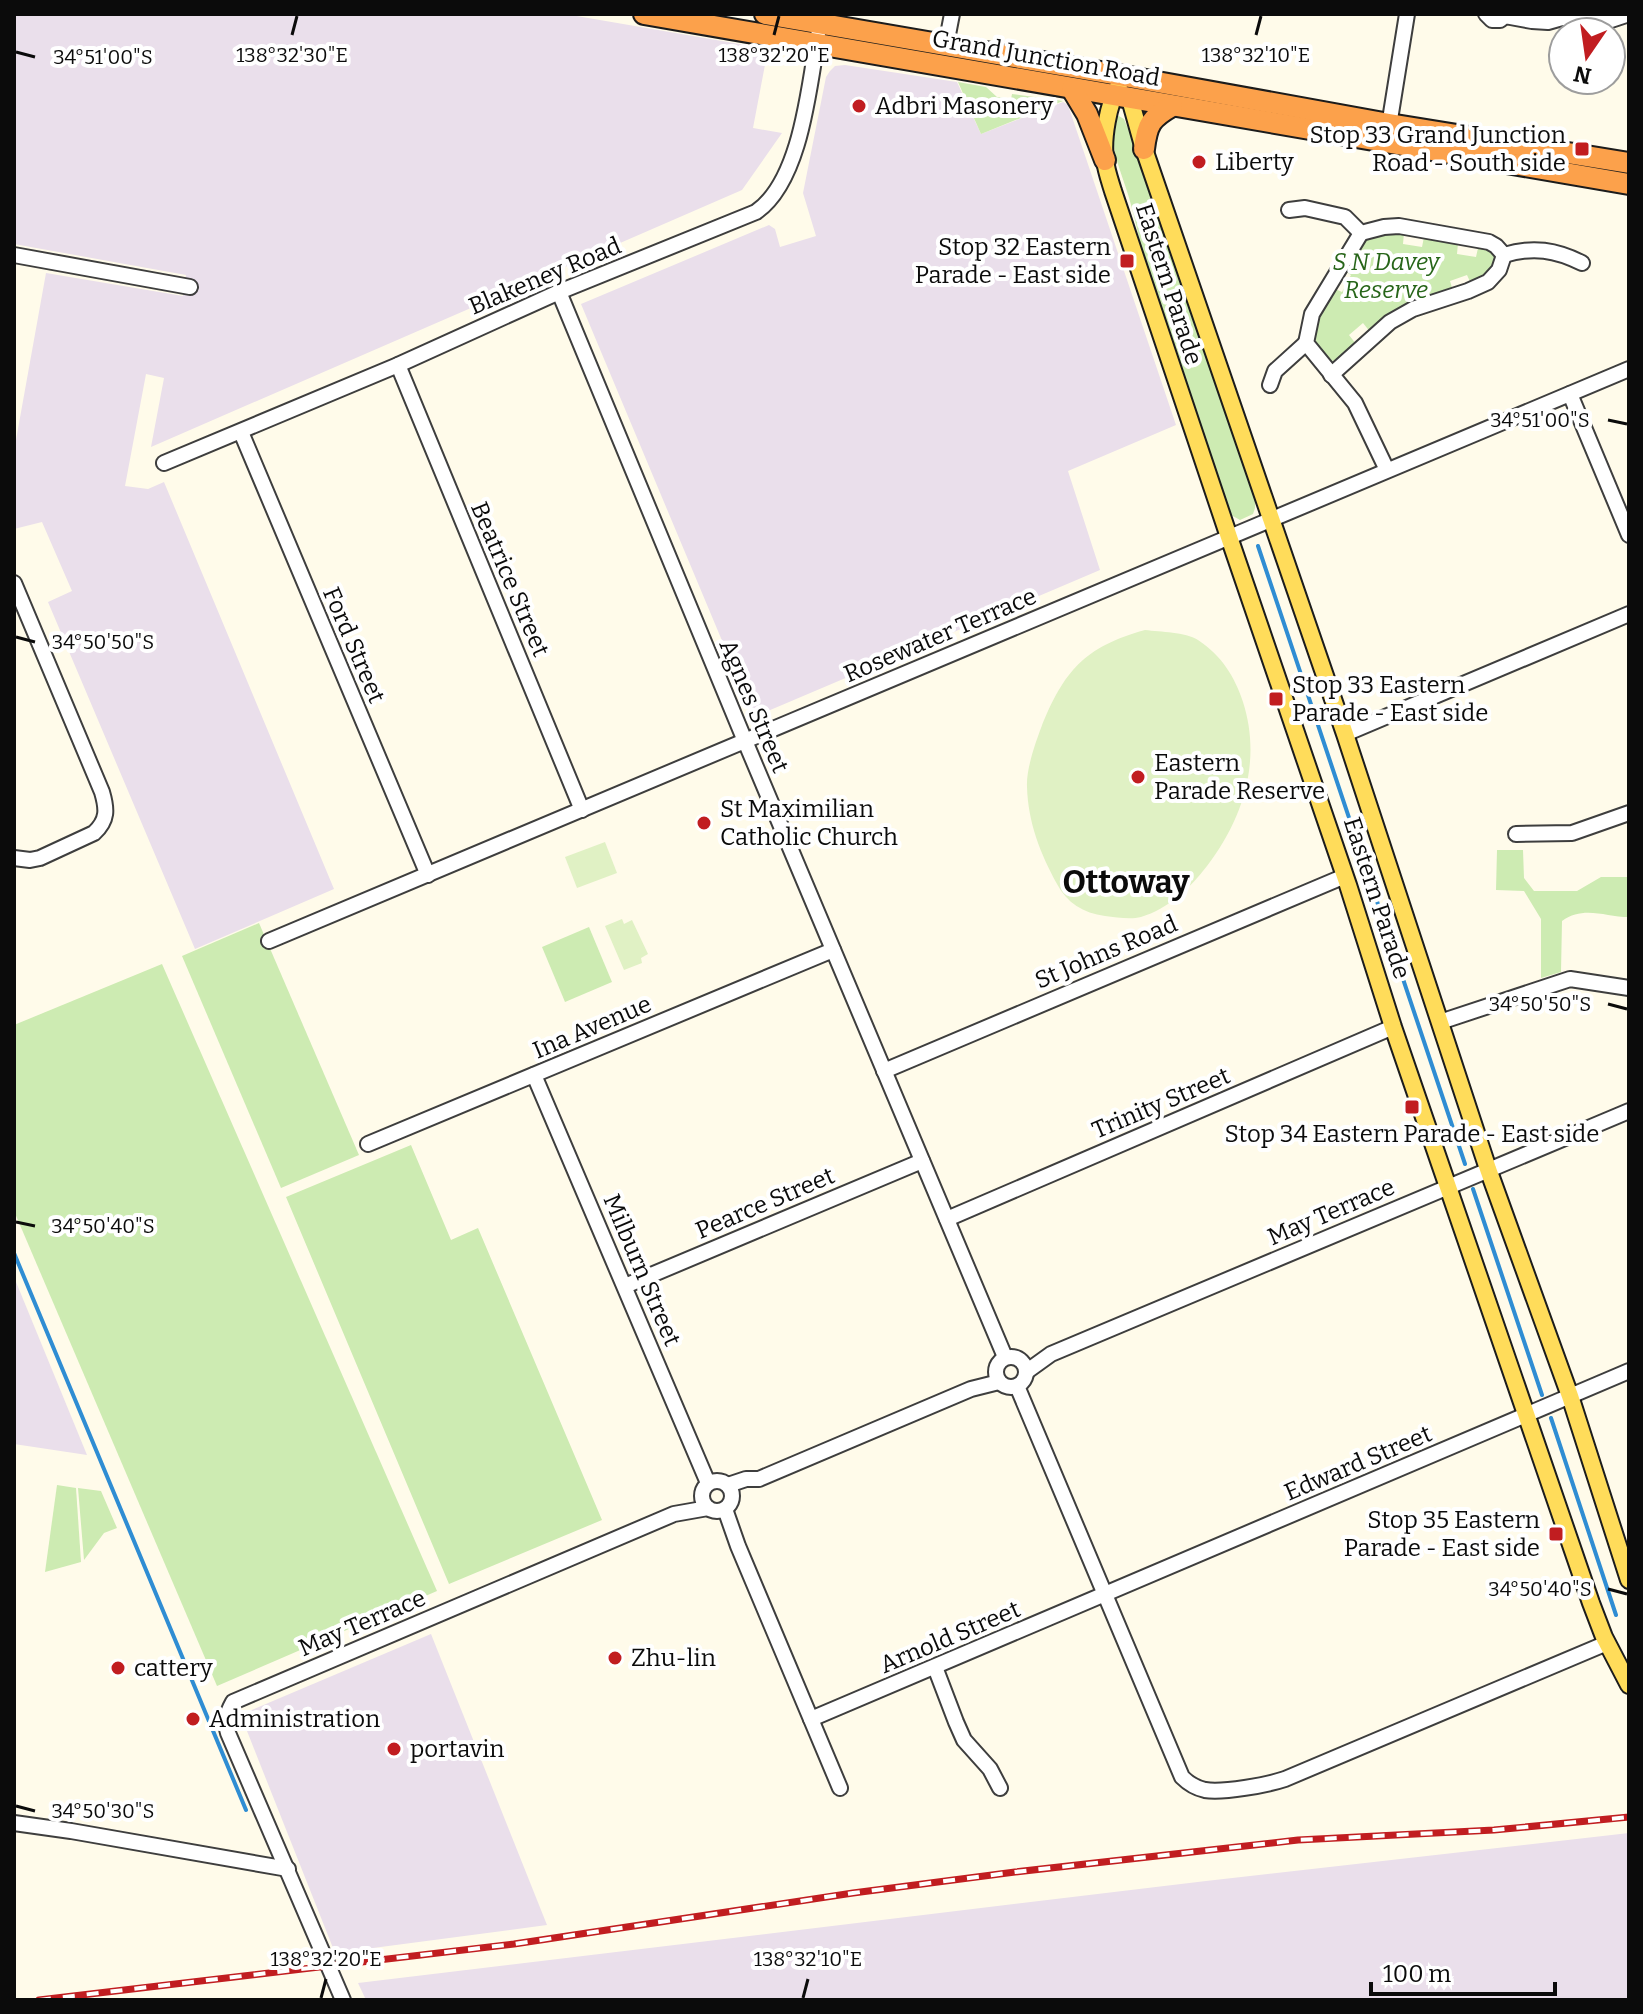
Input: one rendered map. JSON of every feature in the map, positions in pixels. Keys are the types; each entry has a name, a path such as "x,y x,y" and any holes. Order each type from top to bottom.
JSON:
{"highway":[{"name":"Grand Junction Road","path":"644,14 820,23 1124,76 1388,133 1628,175"},
{"name":"Grand Junction Road","path":"778,21 816,44 1172,106 1388,133"},
{"path":"1121,97 1124,76"},
{"path":"1072,89 1087,114 1105,160"},
{"path":"1144,149 1152,120 1172,106"}],"main road":[{"name":"Eastern Parade","path":"1629,1580 1570,1396 1488,1169 1345,734 1144,149 1121,97 1107,114 1105,160 1113,191 1526,1415 1591,1603 1629,1685"}],"street":[{"path":"946,45 952,14"},
{"path":"1388,133 1407,14"},
{"path":"1486,14 1492,20 1500,20 1506,15 1532,21 1548,22 1562,18 1602,23 1629,14"},
{"name":"Blakeney Road","path":"164,463 767,205 790,167 820,23"},
{"path":"1289,210 1305,208 1345,217 1361,233"},
{"path":"1270,385 1275,371 1306,343 1312,314 1361,233 1399,226 1489,242 1504,255"},
{"path":"1504,255 1521,249 1541,250 1561,253 1582,263"},
{"path":"14,255 190,287"},
{"path":"1331,375 1390,322 1413,309 1488,282 1499,270 1504,255"},
{"name":"Agnes Street","path":"559,292 922,1161 1017,1363"},
{"path":"1306,343 1355,403 1387,470"},
{"name":"Beatrice Street","path":"398,365 582,810"},
{"name":"Rosewater Terrace","path":"269,941 1629,369"},
{"path":"1570,394 1629,535"},
{"name":"Ford Street","path":"241,432 428,875"},
{"path":"14,583 107,806 106,819 94,833 40,858 14,858"},
{"path":"1345,734 1629,614"},
{"path":"1516,834 1572,833 1629,813"},
{"name":"St Johns Road","path":"884,1071 1345,876"},
{"name":"Ina Avenue","path":"368,1144 833,950"},
{"path":"1440,1022 1570,979 1629,988"},
{"name":"Trinity Street","path":"947,1219 1393,1027"},
{"name":"Milburn Street","path":"534,1075 625,1286 705,1488"},
{"name":"May Terrace","path":"1017,1363 1051,1354 1629,1111"},
{"name":"Pearce Street","path":"625,1286 922,1161"},
{"path":"840,1788 738,1546 728,1497 719,1481 705,1488 702,1501 716,1511 728,1497 746,1479 759,1479 971,1389 982,1378 997,1377 1007,1387 1017,1386 1024,1380 1017,1363 998,1363 997,1377"},
{"name":"Edward Street","path":"1105,1595 1629,1371"},
{"path":"1017,1386 1182,1777 1188,1782 1208,1790 1275,1783 1607,1643"},
{"name":"May Terrace","path":"674,1514 705,1488"},
{"name":"May Terrace","path":"288,1869 227,1728 227,1712 233,1702 674,1514 708,1508"},
{"name":"Arnold Street","path":"811,1719 1105,1595"},
{"path":"935,1667 964,1740 990,1769 1000,1788"},
{"path":"14,1823 288,1869 343,2000"}],"shaded area":[{"path":"14,14 565,14 768,49 753,128 782,133 742,190 151,447 164,378 146,374 125,486 148,489 164,482 334,889 195,949 48,602 72,591 42,522 14,529 14,451 46,273 183,296 186,275 14,244"},
{"path":"835,66 957,82 981,134 1063,102 1068,105 1176,425 1068,471 1100,570 754,717 581,304 769,225 775,229 780,247 816,236 803,193 826,77"},
{"path":"14,1277 87,1455 14,1444"},
{"path":"431,1634 547,1925 335,1953 243,1721 247,1712"},
{"path":"1629,1833 1629,2000 366,2000 358,1983 1206,1881"}],"green space":[{"path":"958,82 986,87 997,97 1011,99 1012,94 1063,101 981,134"},
{"path":"1117,115 1124,119 1132,138 1255,500 1253,514 1240,520 1231,515 1143,253 1114,150 1113,127"},
{"name":"S N Davey Reserve","path":"1397,232 1404,233 1403,244 1422,247 1424,237 1458,243 1457,254 1476,257 1478,248 1484,247 1498,256 1492,271 1472,286 1467,275 1450,281 1453,291 1371,333 1363,323 1349,335 1356,344 1344,355 1330,361 1321,354 1316,340 1316,322 1321,309 1333,288 1342,292 1351,275 1343,270 1363,242"},
{"name":"Eastern Parade Reserve","path":"1145,630 1193,637 1214,652 1226,667 1240,693 1248,724 1250,746 1246,788 1220,848 1178,897 1141,917 1097,915 1071,902 1061,891 1045,861 1030,813 1027,780 1041,728 1068,676 1091,653 1106,644"},
{"path":"605,842 617,873 577,888 565,857"},
{"path":"1497,850 1523,850 1524,878 1534,891 1577,891 1601,877 1629,877 1629,917 1587,913 1562,921 1561,972 1541,978 1541,919 1524,891 1496,890"},
{"path":"622,919 624,924 632,920 648,954 641,958 642,963 624,970 605,926"},
{"path":"259,923 359,1155 281,1188 182,956"},
{"path":"589,927 612,982 565,1002 542,947"},
{"path":"162,964 437,1591 217,1686 14,1211 14,1025"},
{"path":"411,1145 451,1240 478,1228 602,1520 449,1584 286,1197"},
{"path":"57,1485 76,1488 81,1562 45,1572"},
{"path":"78,1488 101,1491 117,1528 104,1533 84,1560"}],"waterway":[{"path":"1258,546 1465,1164"},
{"path":"1473,1189 1542,1395"},
{"path":"14,1253 246,1810"},
{"path":"1551,1418 1616,1615"}],"railway":[{"path":"39,2000 514,1944 1015,1872 1298,1840 1494,1830 1629,1817"}],"place":[{"name":"Adbri Masonery","path":"859,106"},
{"name":"Stop 33 Grand Junction Road - South side","path":"1582,149"},
{"name":"Liberty","path":"1199,162"},
{"name":"Stop 32 Eastern Parade - East side","path":"1127,261"},
{"name":"Stop 33 Eastern Parade - East side","path":"1276,699"},
{"name":"Eastern Parade Reserve","path":"1138,777"},
{"name":"St Maximilian Catholic Church","path":"704,823"},
{"name":"Stop 34 Eastern Parade - East side","path":"1412,1107"},
{"name":"Stop 35 Eastern Parade - East side","path":"1556,1534"},
{"name":"Zhu-lin","path":"615,1658"},
{"name":"cattery","path":"118,1668"},
{"name":"Administration","path":"193,1719"},
{"name":"portavin","path":"394,1749"}],"district":[{"name":"Ottoway","path":"1126,882"}]}
